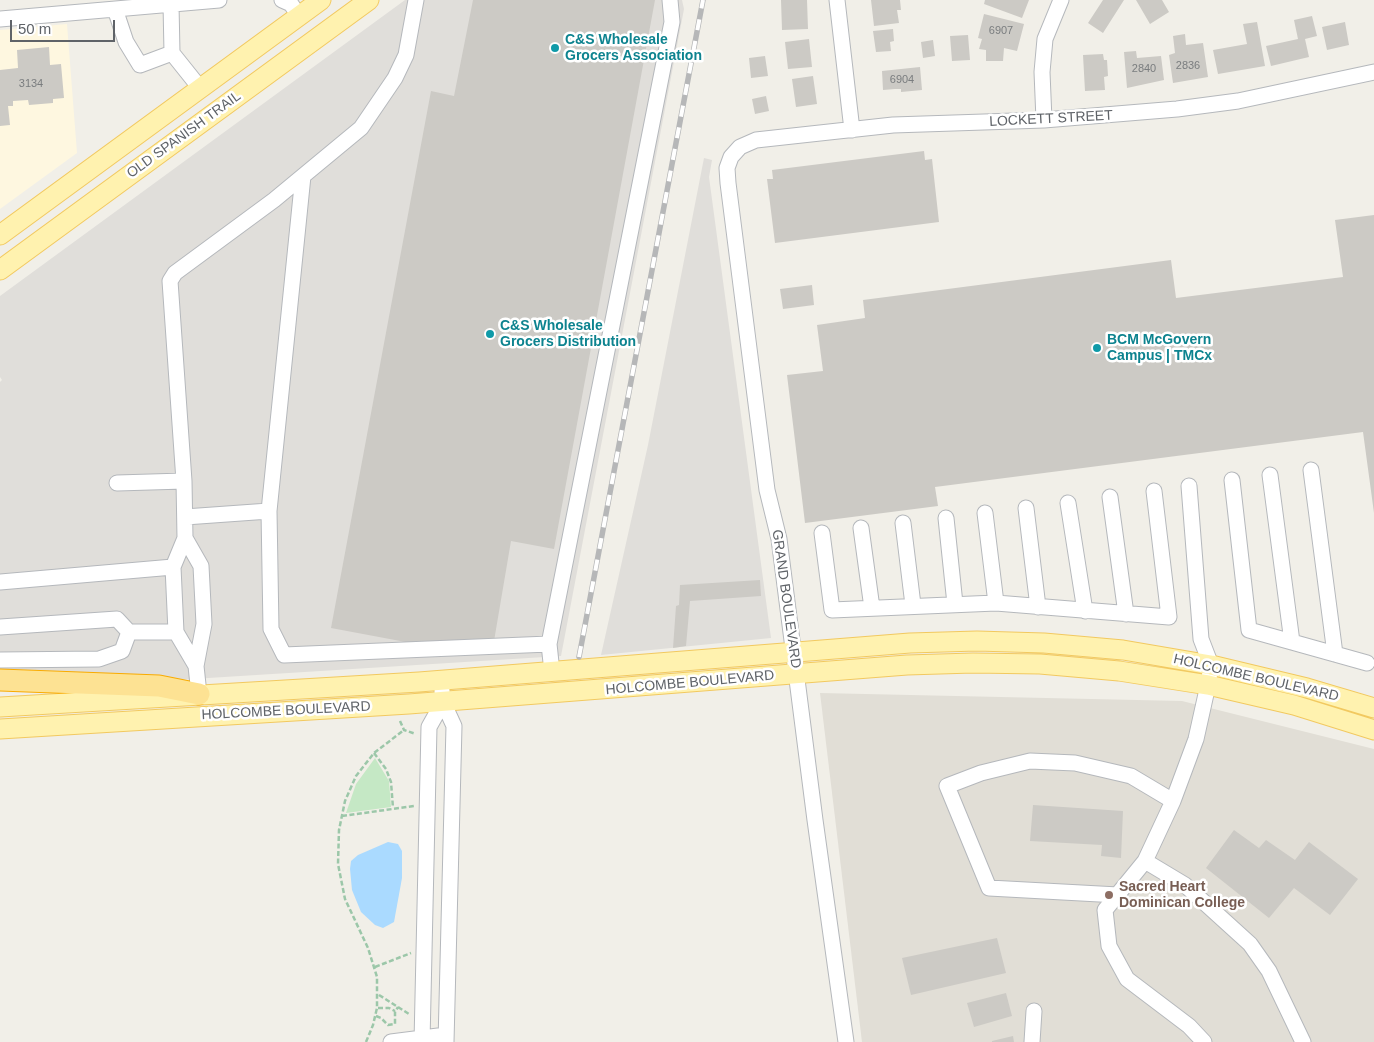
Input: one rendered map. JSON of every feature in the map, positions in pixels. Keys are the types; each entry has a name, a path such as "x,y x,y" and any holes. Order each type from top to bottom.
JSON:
{"highway":[{"path":"0,680 159,686 185,693"}],"main road":[{"name":"OLD SPANISH TRAIL","path":"0,235 321,0"},
{"path":"328,0 343,19"},
{"name":"OLD SPANISH TRAIL","path":"0,270 369,0"},
{"path":"198,90 213,114"},
{"path":"17,223 34,245"},
{"name":"HOLCOMBE BOULEVARD","path":"0,707 185,693 442,680 910,643 1044,643 1123,650 1211,665 1307,688 1374,708"},
{"name":"HOLCOMBE BOULEVARD","path":"0,729 443,702 907,665 1040,664 1119,671 1208,685 1294,705 1374,730"}],"street":[{"path":"0,19 115,9 149,3 170,4 219,0"},
{"path":"282,0 291,4 299,16"},
{"path":"196,666 176,632 173,567 185,538 185,517 170,281 175,273 303,176 360,128 395,78 406,55 416,0"},
{"path":"552,672 549,644 672,22 670,0"},
{"path":"836,0 852,130"},
{"path":"1044,120 1042,72 1045,39 1062,0"},
{"path":"170,4 172,53 198,90"},
{"path":"115,9 126,42 140,65 172,53"},
{"name":"LOCKETT STREET","path":"731,157 740,147 756,140 893,125 1110,116 1238,101 1374,72"},
{"name":"GRAND BOULEVARD","path":"731,157 727,168 729,193 768,490 780,539 796,674 846,1042"},
{"path":"303,176 270,512 271,629 284,655 549,644"},
{"path":"1310,470 1335,654"},
{"path":"1270,475 1292,642"},
{"path":"1232,480 1249,630 1367,663"},
{"path":"117,483 184,481"},
{"path":"1189,486 1201,639 1211,665 1208,685 1196,739 1173,801 1145,861 1105,910 1109,946 1127,979 1189,1026 1204,1042"},
{"path":"822,533 832,610 913,605 996,603 1169,617 1154,491"},
{"path":"1110,497 1126,614"},
{"path":"1068,503 1085,611"},
{"path":"1026,508 1038,607"},
{"path":"185,517 270,512"},
{"path":"985,513 996,603"},
{"path":"946,518 956,604"},
{"path":"903,523 913,605"},
{"path":"861,528 872,608"},
{"path":"177,718 196,666 204,624 201,566 185,538"},
{"path":"0,582 173,567"},
{"path":"0,627 117,619 129,632 176,632"},
{"path":"0,660 99,659 122,651 129,632"},
{"path":"391,1042 446,1038 454,726 443,702 442,680"},
{"path":"422,1040 429,726 443,702"},
{"path":"1118,895 989,888 947,786 981,773 1030,761 1076,763 1131,776 1173,801"},
{"path":"1145,861 1185,885 1250,944 1269,971 1303,1042"},
{"path":"1032,1042 1034,1011"}],"path":[{"path":"399,717 404,730"},
{"path":"404,730 417,734"},
{"path":"366,1042 376,1016 379,995 375,967 354,923 340,882 338,830 345,801 356,776 374,753 404,730"},
{"path":"374,753 391,782 393,809"},
{"path":"342,816 415,806"},
{"path":"375,967 412,952"},
{"path":"379,995 411,1015"},
{"path":"376,1016 382,1018 388,1025 395,1024 395,1011 398,1007"},
{"path":"378,1008 389,1008 395,1011"}],"shaded area":[{"path":"405,0 682,0 684,9 561,656 0,691 0,382 2,380 0,377 0,296"},
{"path":"67,24 77,153 0,209 0,30"},
{"path":"704,158 712,160 709,177 771,638 601,655 648,445"},
{"name":"Sacred Heart Dominican College","path":"820,693 1182,701 1374,749 1374,1042 862,1042"}],"green space":[{"path":"375,758 389,781 391,807 346,813 356,784"}],"water":[{"path":"388,842 398,844 402,851 402,878 394,922 383,928 375,925 361,912 352,890 350,869 351,861 358,855"}],"building":[{"name":"C&S Wholesale Grocers Distribution","path":"473,0 655,0 554,549 511,541 494,641 411,643 331,628 431,91 454,96"},
{"path":"781,0 807,0 808,29 782,30"},
{"path":"871,0 900,0 901,10 897,10 899,23 874,26"},
{"path":"985,0 1029,0 1022,18 984,4"},
{"path":"1103,0 1124,0 1103,33 1088,23"},
{"path":"1136,0 1162,0 1169,12 1150,24"},
{"path":"984,14 1024,24 1017,51 1004,48 1003,61 986,61 986,50 979,49 982,39 978,38"},
{"path":"1312,16 1317,36 1305,39 1309,57 1271,66 1266,46 1298,39 1294,20"},
{"path":"1257,22 1265,66 1218,74 1213,50 1247,44 1243,24"},
{"path":"1345,22 1349,45 1327,50 1322,27"},
{"path":"893,29 894,41 890,42 891,51 876,52 873,31"},
{"path":"1185,34 1186,45 1203,43 1208,77 1173,83 1169,55 1175,53 1173,36"},
{"path":"968,35 970,60 952,61 950,36"},
{"path":"809,39 812,67 788,69 785,42"},
{"path":"933,40 935,56 923,58 921,42"},
{"path":"49,47 50,65 61,64 64,98 53,99 53,103 29,105 28,100 13,101 13,106 8,106 10,125 0,126 0,70 18,68 17,50"},
{"path":"1136,51 1137,58 1161,56 1164,80 1127,88 1124,52"},
{"path":"1103,54 1104,60 1107,60 1108,76 1104,77 1105,90 1085,91 1083,55"},
{"path":"765,56 768,76 751,78 749,58"},
{"path":"920,67 922,90 901,92 901,89 883,90 882,71"},
{"path":"813,76 817,104 796,107 792,79"},
{"path":"766,96 769,111 755,114 752,99"},
{"path":"924,151 925,160 932,159 939,222 775,243 767,179 773,179 772,170"},
{"name":"BCM McGovern Campus | TMCx","path":"1374,215 1374,513 1363,432 935,487 938,506 805,523 787,375 823,371 817,325 865,318 863,300 1171,260 1176,298 1343,277 1335,220"},
{"path":"812,285 814,305 783,309 780,289"},
{"path":"760,580 761,596 690,601 686,646 673,648 676,606 679,605 680,585"},
{"path":"1033,805 1123,811 1121,858 1101,856 1102,845 1030,841"},
{"path":"1234,830 1259,848 1266,840 1295,860 1309,842 1358,879 1330,915 1294,888 1269,918 1206,868"},
{"path":"997,938 1006,973 911,995 902,958"},
{"path":"1006,993 1012,1016 974,1027 967,1003"},
{"path":"1013,1036 1014,1042 992,1042 992,1041"}],"railway":[{"path":"579,657 703,0"}],"place":[{"name":"C&S Wholesale Grocers Association","path":"555,48"},
{"name":"C&S Wholesale Grocers Distribution","path":"490,334"},
{"name":"BCM McGovern Campus | TMCx","path":"1097,348"},
{"name":"Sacred Heart Dominican College","path":"1109,895"}]}
